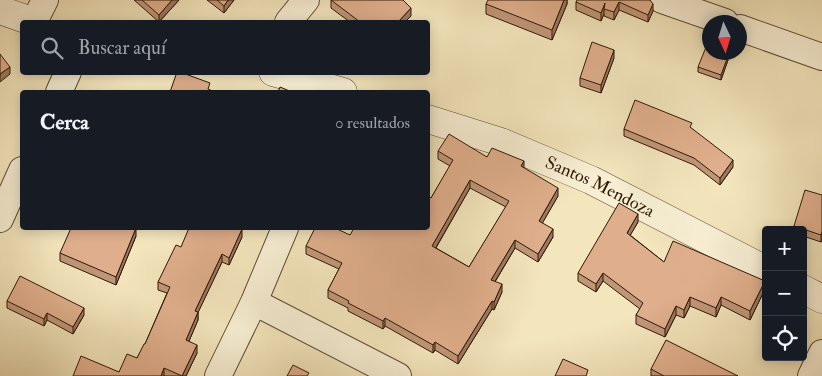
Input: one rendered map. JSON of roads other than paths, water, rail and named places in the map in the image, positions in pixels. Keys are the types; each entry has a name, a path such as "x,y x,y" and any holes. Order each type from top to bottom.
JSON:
{"street":[{"path":"35,20 45,0"},
{"path":"290,20 306,0"},
{"path":"662,0 705,15"},
{"path":"0,10 28,20"},
{"path":"747,31 822,58"},
{"path":"60,90 67,75"},
{"path":"283,75 335,90"},
{"name":"Santos Mendoza","path":"430,120 501,142 591,180 762,268"},
{"path":"0,219 20,174"},
{"path":"218,376 254,302 284,230"},
{"path":"807,291 822,299"},
{"path":"254,302 398,376"},
{"path":"811,376 822,353"}]}
